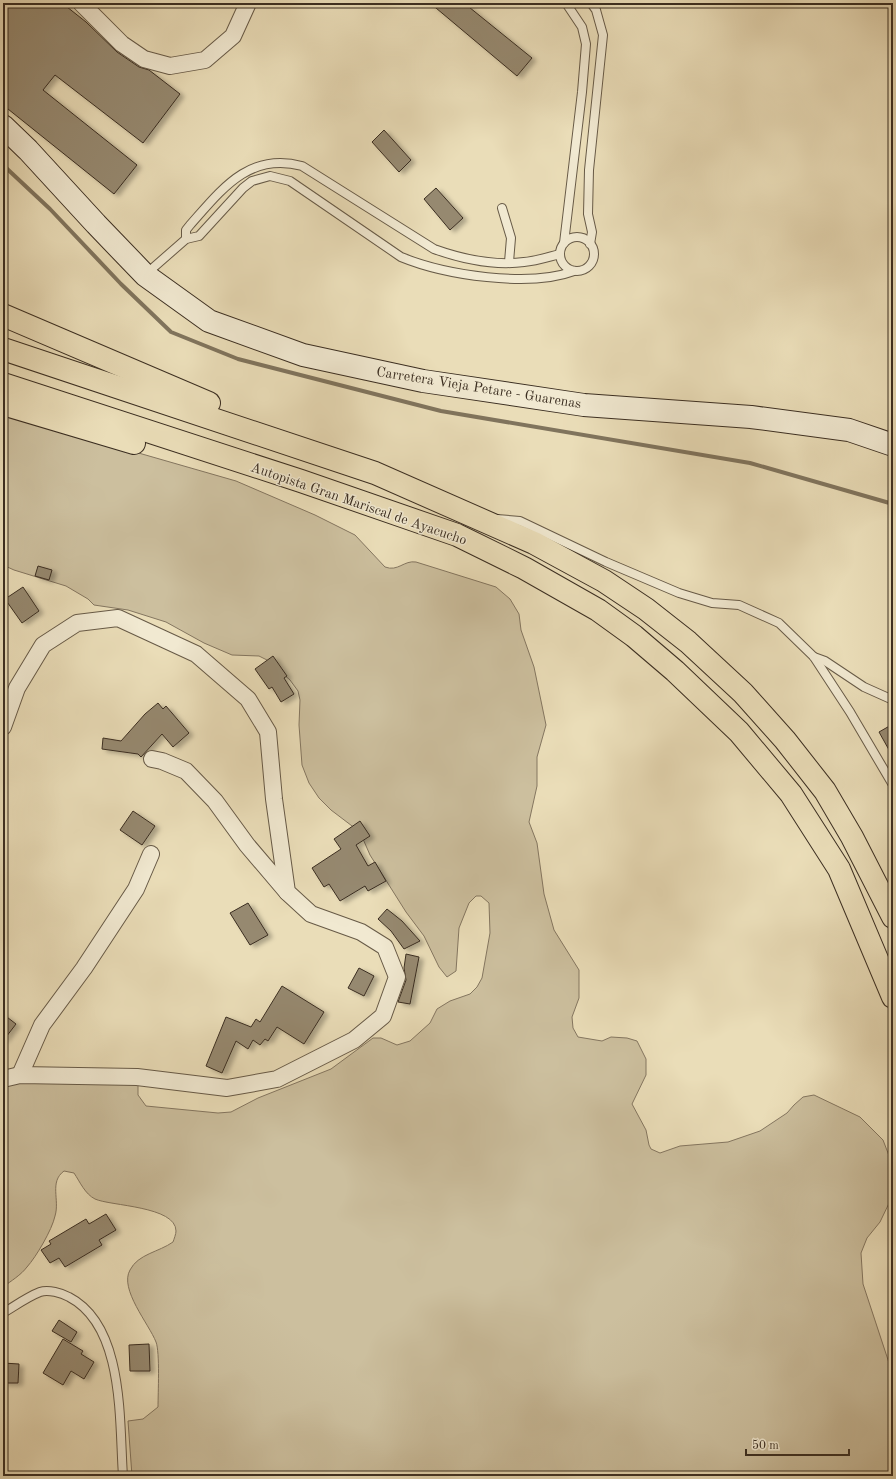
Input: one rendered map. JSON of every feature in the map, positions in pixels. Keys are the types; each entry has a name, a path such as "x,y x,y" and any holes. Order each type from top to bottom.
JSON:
{"highway":[{"path":"3,315 138,374 238,415 352,455 375,473"},
{"name":"Autopista Gran Mariscal de Ayacucho","path":"3,349 375,473 534,543 604,580 646,609 688,642 743,693 785,740 825,791 852,837 893,917"},
{"name":"Autopista Gran Mariscal de Ayacucho","path":"3,384 360,501 457,535 524,568 598,610 634,636 675,671 739,732 791,794 839,869 893,997"},
{"path":"3,404 199,461 270,480 360,501"}],"main road":[{"name":"Carretera Vieja Petare - Guarenas","path":"3,126 28,150 145,275 209,321 303,355 423,381 584,405 751,417 849,430 893,445"}],"street":[{"path":"81,3 122,44 144,59 170,66 205,60 233,36 248,3"},
{"path":"3,727 17,688 43,645 77,623 118,618 196,654 248,699 268,732 274,799 287,892"},
{"path":"3,1079 20,1075 137,1077 228,1088 277,1079 354,1040 383,1016 397,977 385,947 361,932 311,914 287,892 247,844 215,801 186,772 162,761 152,759"},
{"path":"20,1075 42,1024 84,968 136,888 151,854"}],"lane":[{"path":"566,3 582,27 586,44 582,92 564,243 560,254 564,265 574,271"},
{"path":"145,275 186,239 199,236 243,188 252,181 270,176 290,181 401,257 412,262 461,273 503,278 548,278 574,271 580,271 590,265 594,254 590,244 592,232 588,214 589,170 603,35 596,10 591,3"},
{"path":"186,239 186,230 190,224 230,182 252,170 274,163 286,162 302,166 434,249 457,257 523,262 560,254"},
{"path":"502,208 511,238 509,262"},
{"path":"564,243 569,240 580,238 590,244"},
{"path":"478,518 520,521 661,586 712,603 739,605 779,624 814,657 850,712 893,785"},
{"path":"814,657 825,661 864,687 893,700"},
{"path":"3,1314 41,1292 50,1291 75,1300 95,1320 107,1342 114,1366 123,1476"}],"shaded area":[{"path":"3,414 236,481 315,515 355,535 385,567 394,568 416,562 496,587 510,599 519,614 521,630 534,667 546,725 537,757 537,786 529,822 537,843 544,894 554,930 579,970 579,998 572,1017 573,1028 578,1037 602,1041 611,1037 627,1038 637,1041 646,1059 646,1075 632,1104 646,1130 651,1149 660,1153 680,1146 728,1142 760,1131 787,1113 803,1097 814,1095 860,1117 883,1140 893,1166 892,1197 880,1222 867,1238 861,1253 863,1284 893,1375 893,1476 132,1476 128,1421 143,1419 158,1407 158,1364 156,1342 136,1306 128,1287 128,1278 130,1270 138,1260 173,1242 176,1231 173,1223 165,1216 141,1208 103,1201 91,1197 74,1173 64,1171 57,1180 56,1210 47,1236 35,1257 25,1270 3,1287 3,1076 134,1079 138,1085 138,1095 146,1106 218,1113 231,1112 258,1098 331,1069 373,1038 381,1038 397,1045 410,1041 430,1023 437,1009 450,1001 470,994 477,987 482,978 490,933 489,903 481,896 476,896 469,903 459,928 456,971 447,977 439,967 424,936 406,912 370,855 360,832 331,810 319,798 309,783 302,765 299,725 300,700 298,691 290,680 267,660 259,656 232,655 204,643 166,622 128,610 94,605 88,599 66,586 14,570 3,565"}],"building":[{"path":"3,3 62,3 86,22 117,52 139,67 149,70 180,94 143,143 55,75 43,90 137,165 114,194 3,105"},
{"path":"430,3 464,3 532,58 517,76"},
{"path":"384,130 411,160 399,172 372,142"},
{"path":"436,188 463,218 450,230 424,199"},
{"path":"38,566 52,570 49,580 35,576"},
{"path":"23,587 39,611 22,623 5,599"},
{"path":"273,656 287,676 284,678 294,694 281,702 272,687 269,689 255,669"},
{"path":"158,703 163,709 166,706 189,733 173,747 162,734 141,757 138,754 102,749 103,738 121,741 145,714"},
{"path":"893,724 893,757 879,732"},
{"path":"133,811 155,826 142,845 120,830"},
{"path":"360,821 370,836 356,845 368,866 375,862 386,881 368,891 365,886 340,901 329,884 324,887 312,868 341,849 334,839"},
{"path":"248,903 268,935 250,945 230,913"},
{"path":"387,909 402,921 420,941 404,949 391,931 378,919"},
{"path":"406,954 419,957 410,1004 398,1002 406,980 404,968"},
{"path":"359,968 374,976 364,996 348,988"},
{"path":"282,986 324,1012 304,1044 277,1027 268,1041 265,1039 260,1045 253,1040 248,1049 236,1041 222,1073 206,1066 226,1017 251,1027 256,1019 260,1022"},
{"path":"3,1014 16,1024 3,1041"},
{"path":"106,1214 116,1230 99,1240 102,1245 65,1267 59,1258 50,1263 41,1250 51,1244 49,1241 86,1219 89,1224"},
{"path":"59,1320 77,1332 71,1342 52,1331"},
{"path":"63,1339 83,1351 81,1354 94,1362 84,1379 71,1371 63,1385 43,1373"},
{"path":"149,1344 150,1371 130,1371 129,1345"},
{"path":"3,1363 19,1364 18,1383 3,1383"}],"waterway":[{"path":"3,165 50,209 121,284 171,332 238,359 441,411 750,463 893,504"}]}
